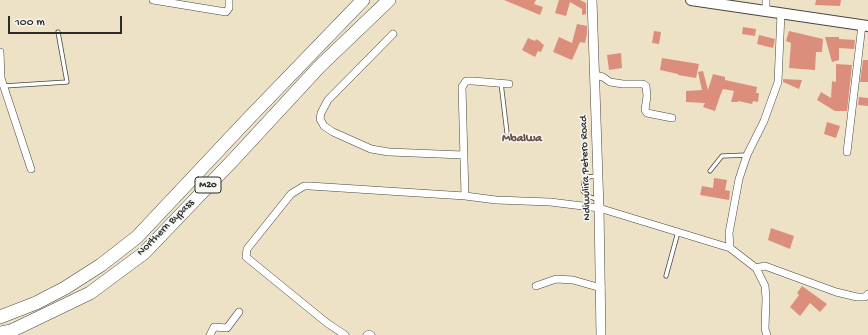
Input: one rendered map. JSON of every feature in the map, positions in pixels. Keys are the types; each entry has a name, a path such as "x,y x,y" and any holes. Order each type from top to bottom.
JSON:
{"highway":[{"name":"Northern Bypass","path":"0,317 36,304 65,288 101,265 137,237 363,0"},
{"name":"Northern Bypass","path":"0,333 11,331 90,293 144,253 320,66 389,0"}],"main road":[{"path":"691,0 865,25"}],"street":[{"path":"153,0 226,12 229,8 229,0"},
{"name":"Ndiwulira Petero Road","path":"592,0 599,204 601,335"},
{"path":"766,0 766,11"},
{"path":"730,248 729,233 739,179 747,155 764,121 778,82 781,13"},
{"path":"847,152 865,25"},
{"path":"393,34 328,100 321,113 320,119 324,126 333,132 380,151 463,155"},
{"path":"0,52 1,78 3,86 30,169"},
{"path":"595,75 603,77 610,82 623,84 643,84 646,86 647,96 645,110 648,113 672,118"},
{"path":"465,196 462,86 466,81 509,84"},
{"path":"345,335 246,257 247,249 291,194 304,186 465,196 496,200 599,204 678,232 730,248 756,268 766,286 765,329 767,335"},
{"path":"756,268 765,266 836,292 857,297 868,294"},
{"path":"536,286 556,279 574,280 601,288"},
{"path":"210,335 214,327 227,328 239,312"},
{"path":"367,335 371,335"}],"lane":[{"path":"3,86 67,82 58,32"},
{"path":"502,83 507,133"},
{"path":"710,171 722,156 747,155"},
{"path":"598,176 588,177 584,182 583,191 599,204"},
{"path":"666,276 678,232"}],"building":[{"path":"504,0 536,0 534,4 543,7 540,15"},
{"path":"559,0 580,0 586,3 586,14 582,15 582,9 570,2 566,16 555,13"},
{"path":"816,0 841,0 840,6 815,5"},
{"path":"577,24 587,26 587,34 585,43 580,42 572,60 553,52 559,37 572,43"},
{"path":"743,27 756,29 755,36 742,34"},
{"path":"654,31 661,32 659,44 652,43"},
{"path":"789,31 823,39 822,52 816,52 815,70 789,68 791,43 786,41"},
{"path":"759,35 775,39 773,48 757,44"},
{"path":"825,37 839,37 839,39 855,40 854,49 839,48 839,60 832,62"},
{"path":"528,38 535,41 536,39 544,45 541,52 538,51 535,57 522,50"},
{"path":"621,53 622,68 609,70 607,55"},
{"path":"662,58 699,64 696,78 660,70"},
{"path":"863,60 868,60 868,82 860,82"},
{"path":"836,64 852,65 847,111 835,111 817,100 821,92 831,98 832,81 836,82"},
{"path":"703,71 708,90 713,74 725,77 725,80 757,87 756,93 759,93 758,102 753,101 752,104 738,101 731,102 734,91 723,89 715,111 703,107 705,103 686,102 686,91 702,90 698,72"},
{"path":"783,79 802,80 799,89 783,82"},
{"path":"859,97 868,98 868,106 858,105"},
{"path":"827,122 840,126 836,138 824,134"},
{"path":"714,178 727,180 725,190 730,191 729,200 700,195 702,186 713,188"},
{"path":"771,228 794,236 790,249 768,240"},
{"path":"802,286 827,304 820,312 810,303 800,316 790,307 799,295 797,293"}],"district":[{"name":"Mbalwa","path":"522,139"}]}
